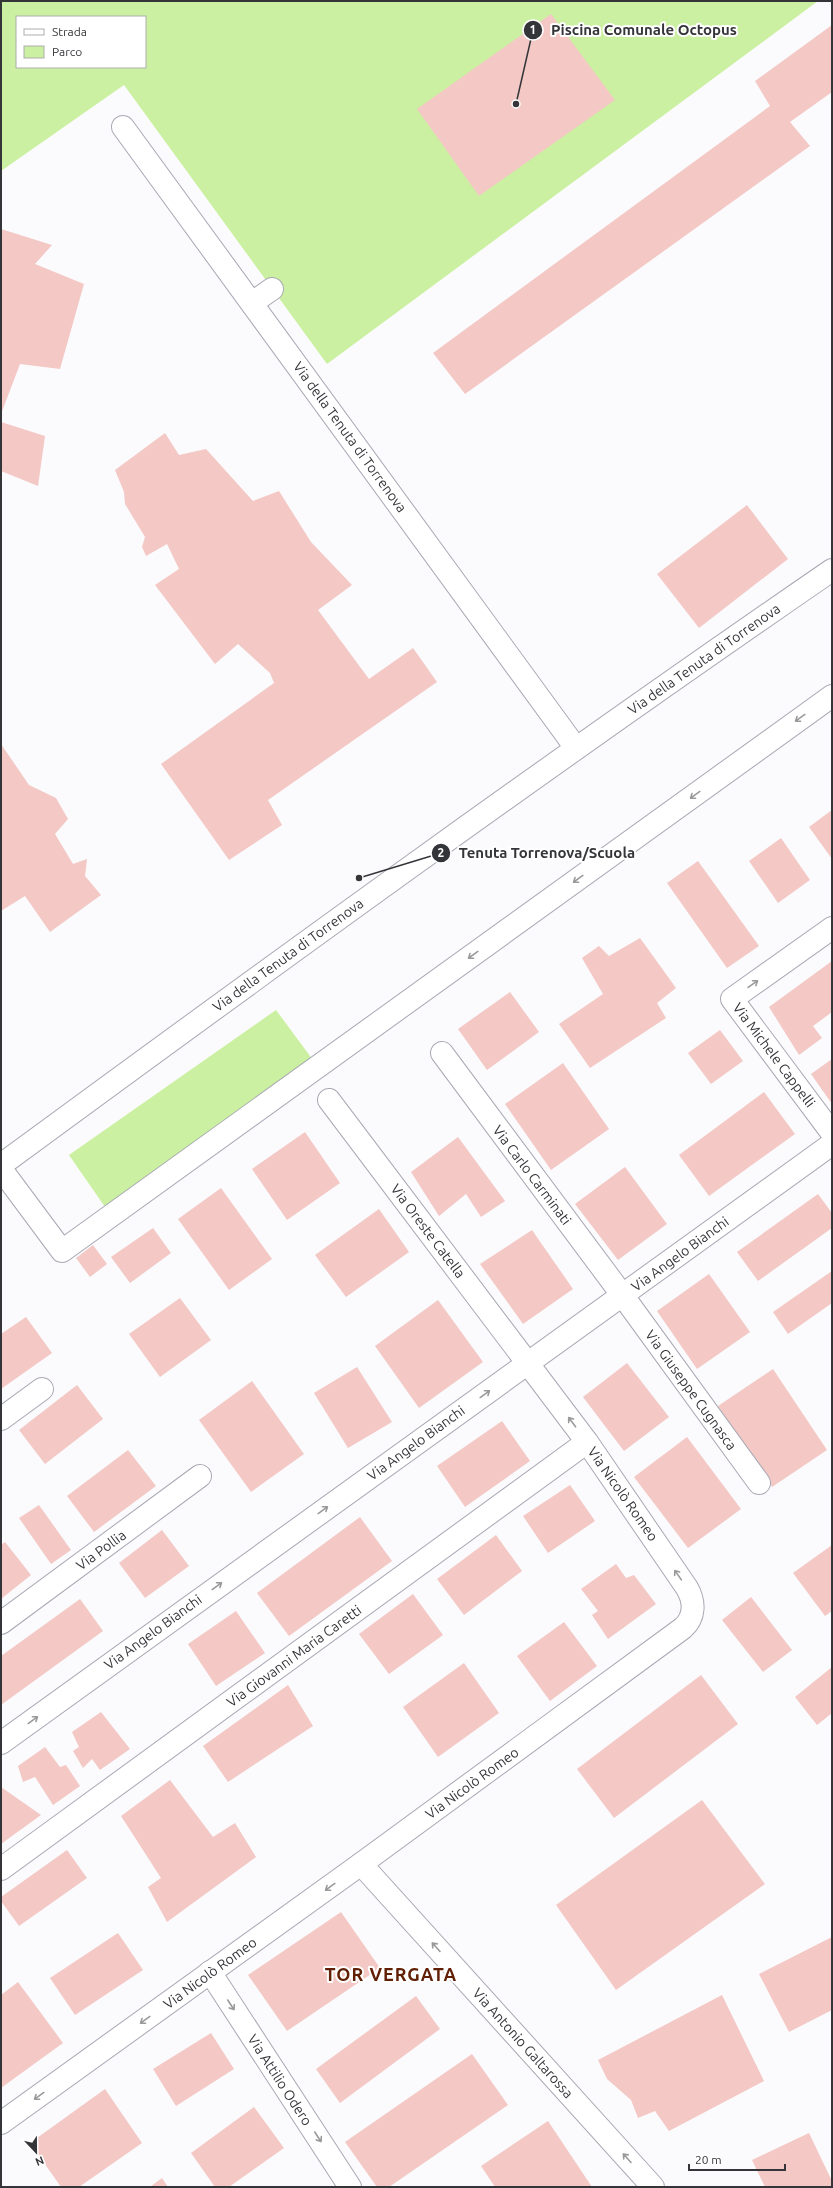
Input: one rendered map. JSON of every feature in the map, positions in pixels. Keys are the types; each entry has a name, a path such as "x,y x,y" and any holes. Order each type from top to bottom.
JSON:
{"street":[{"name":"Via della Tenuta di Torrenova","path":"123,127 576,748"},
{"path":"252,303 272,289"},
{"name":"Via della Tenuta di Torrenova","path":"1,1164 280,960 576,748 832,570"},
{"path":"1,1169 62,1251 832,696"},
{"name":"Via Michele Cappelli","path":"832,928 732,999 832,1133"},
{"name":"Via Carlo Carminati","path":"442,1054 623,1296"},
{"name":"Via Oreste Catella","path":"329,1100 528,1363"},
{"name":"Via Angelo Bianchi","path":"1,1743 832,1144"},
{"name":"Via Giuseppe Cugnasca","path":"623,1296 759,1483"},
{"name":"Via Nicolò Romeo","path":"1,2123 361,1864 688,1624 693,1610 693,1602 687,1588 587,1442 528,1363"},
{"path":"1,1419 42,1389"},
{"name":"Via Giovanni Maria Caretti","path":"1,1869 587,1442"},
{"name":"Via Pollia","path":"1,1624 200,1476"},
{"name":"Via Antonio Galtarossa","path":"361,1864 651,2187"},
{"name":"Via Attilio Odero","path":"210,1972 350,2187"}],"green space":[{"path":"1,1 818,1 327,364 124,85 1,171"},
{"path":"276,1010 313,1060 105,1207 69,1155"}],"building":[{"path":"551,14 615,100 479,196 417,109"},
{"path":"832,25 832,92 790,122 810,146 465,394 433,353 770,106 755,81"},
{"path":"1,229 52,245 35,264 84,284 60,369 20,364 1,414"},
{"path":"1,422 45,436 38,486 1,471"},
{"path":"165,433 179,455 206,449 253,501 279,491 311,542 352,585 318,610 369,679 413,648 437,682 268,800 282,825 229,860 161,764 274,683 270,673 238,644 215,664 155,585 179,569 167,544 146,556 142,547 145,537 125,504 124,492 115,470"},
{"path":"747,505 788,559 699,628 657,574"},
{"path":"1,744 29,785 56,798 68,819 55,834 73,864 87,859 85,876 101,895 50,932 25,896 1,911"},
{"path":"832,810 832,859 809,827"},
{"path":"781,838 810,880 778,903 749,861"},
{"path":"698,861 759,946 727,968 667,883"},
{"path":"640,938 676,988 657,1003 666,1018 590,1068 559,1024 603,994 582,958 599,946 609,956"},
{"path":"832,961 832,1012 813,1026 822,1038 799,1055 769,1007"},
{"path":"510,992 539,1032 487,1070 458,1029"},
{"path":"720,1030 743,1061 711,1084 688,1053"},
{"path":"832,1059 832,1104 811,1074"},
{"path":"563,1063 609,1129 551,1170 505,1104"},
{"path":"764,1092 795,1134 709,1196 679,1155"},
{"path":"305,1132 340,1183 287,1220 252,1169"},
{"path":"458,1137 505,1201 481,1217 466,1194 439,1216 411,1172"},
{"path":"625,1167 667,1224 618,1260 575,1204"},
{"path":"221,1188 272,1259 229,1290 178,1219"},
{"path":"818,1194 832,1213 832,1228 758,1281 737,1252"},
{"path":"379,1209 409,1252 346,1297 315,1255"},
{"path":"153,1228 171,1253 130,1283 111,1257"},
{"path":"532,1230 573,1289 523,1324 480,1264"},
{"path":"93,1245 107,1264 90,1277 76,1258"},
{"path":"832,1271 832,1303 788,1334 773,1312"},
{"path":"709,1274 750,1332 697,1369 657,1311"},
{"path":"180,1298 211,1340 160,1377 129,1334"},
{"path":"438,1300 483,1362 419,1408 375,1346"},
{"path":"26,1317 52,1353 1,1389 1,1334"},
{"path":"627,1363 669,1417 624,1451 583,1397"},
{"path":"357,1367 392,1422 348,1448 314,1393"},
{"path":"773,1369 827,1450 772,1487 718,1406"},
{"path":"252,1381 304,1454 251,1492 199,1420"},
{"path":"77,1385 103,1419 45,1464 19,1430"},
{"path":"502,1421 530,1461 465,1507 437,1466"},
{"path":"687,1437 741,1509 688,1548 634,1477"},
{"path":"128,1450 156,1486 94,1532 67,1496"},
{"path":"570,1485 595,1521 548,1553 523,1516"},
{"path":"39,1505 71,1550 51,1564 19,1518"},
{"path":"360,1517 392,1561 289,1636 257,1593"},
{"path":"162,1530 189,1566 145,1598 119,1563"},
{"path":"496,1535 522,1571 464,1615 437,1579"},
{"path":"5,1542 31,1575 1,1599 1,1545"},
{"path":"832,1545 832,1611 825,1616 793,1573"},
{"path":"616,1564 626,1578 634,1575 656,1604 608,1639 592,1615 598,1611 581,1589"},
{"path":"413,1594 443,1635 389,1674 359,1634"},
{"path":"751,1597 792,1650 763,1672 722,1620"},
{"path":"80,1599 103,1631 1,1705 1,1656"},
{"path":"236,1611 265,1653 216,1686 188,1644"},
{"path":"564,1622 597,1666 550,1701 517,1656"},
{"path":"464,1663 499,1713 438,1757 403,1707"},
{"path":"832,1667 832,1713 817,1725 795,1697"},
{"path":"701,1675 738,1724 614,1818 577,1769"},
{"path":"288,1685 313,1726 228,1782 203,1746"},
{"path":"101,1712 130,1749 100,1770 92,1759 83,1768 73,1751 79,1747 72,1732"},
{"path":"45,1747 60,1767 66,1765 80,1786 53,1805 35,1777 23,1782 18,1766"},
{"path":"170,1780 213,1837 235,1823 256,1857 167,1922 148,1887 161,1878 121,1816"},
{"path":"1,1787 41,1815 1,1844"},
{"path":"702,1800 765,1884 616,1990 556,1905"},
{"path":"67,1850 87,1878 19,1926 1,1901 1,1897"},
{"path":"341,1912 380,1968 287,2031 248,1975"},
{"path":"118,1933 143,1970 75,2015 50,1978"},
{"path":"832,1937 832,2010 789,2032 759,1974"},
{"path":"18,1982 63,2043 1,2088 1,1995"},
{"path":"722,1995 764,2081 669,2131 655,2111 638,2118 631,2100 607,2079 598,2060"},
{"path":"416,1996 440,2029 340,2103 316,2069"},
{"path":"211,2033 234,2069 176,2106 153,2069"},
{"path":"472,2054 508,2105 389,2187 377,2187 345,2142"},
{"path":"105,2089 142,2143 79,2187 61,2187 30,2143"},
{"path":"254,2107 284,2148 229,2187 215,2187 191,2153"},
{"path":"548,2121 592,2187 495,2187 481,2166"},
{"path":"809,2133 832,2181 832,2187 765,2187 752,2160"},
{"path":"162,2178 168,2187 150,2187"}],"place":[{"name":"Piscina Comunale Octopus","path":"516,104"},
{"name":"Tenuta Torrenova/Scuola","path":"359,878"}],"district":[{"name":"TOR VERGATA","path":"391,1974"}]}
